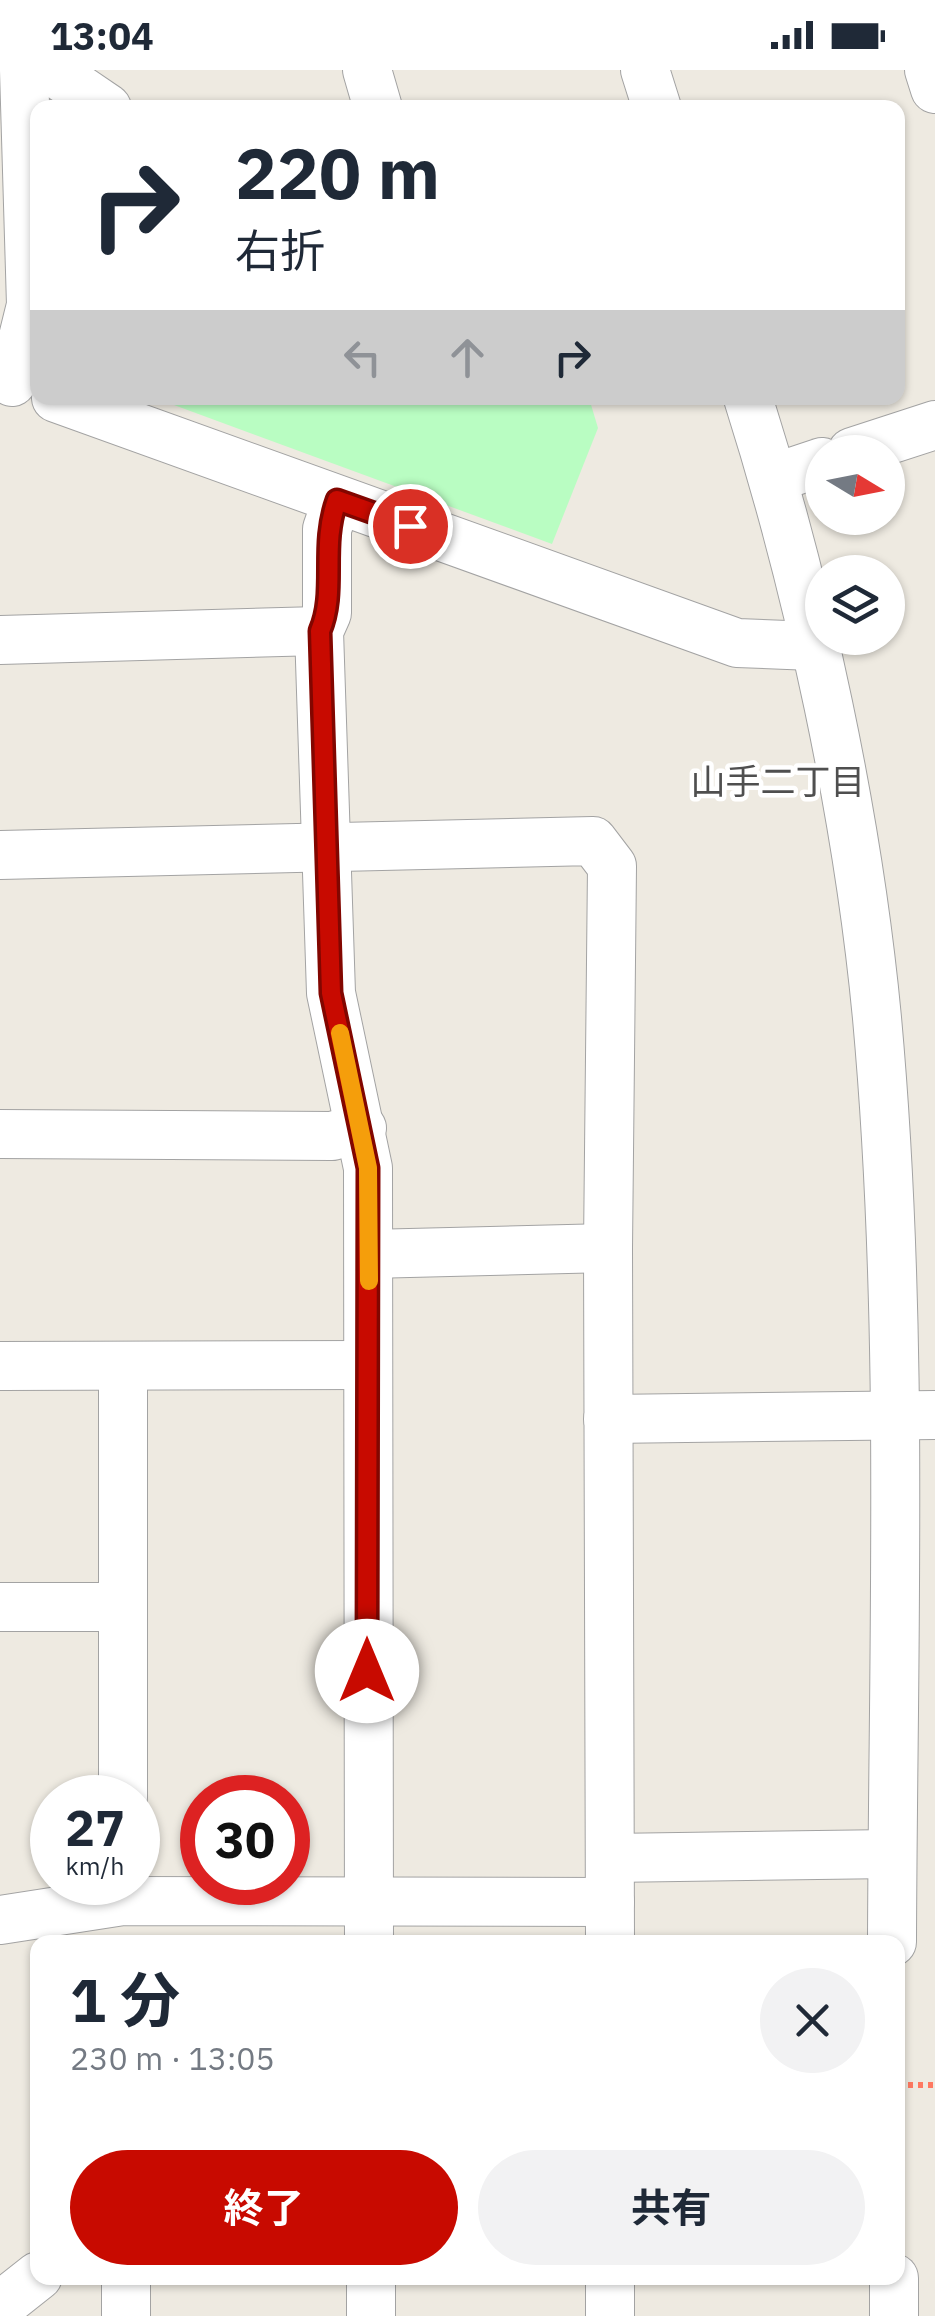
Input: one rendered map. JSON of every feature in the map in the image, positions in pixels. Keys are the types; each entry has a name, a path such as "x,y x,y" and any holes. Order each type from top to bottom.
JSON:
{"street":[{"path":"24,70 30,246"},
{"path":"51,70 94,100"},
{"path":"367,70 376,100"},
{"path":"646,70 655,100"},
{"path":"929,70 935,90"},
{"path":"15,364 30,312"},
{"path":"75,405 737,643 805,646"},
{"path":"750,405 774,478 805,612"},
{"path":"904,435 935,425"},
{"path":"774,478 805,468"},
{"path":"337,500 327,529 328,613 320,631 331,993 368,1168 368,1923"},
{"path":"0,640 320,631"},
{"path":"815,655 853,846 876,1016 890,1232 914,1415 892,1854 892,1935"},
{"path":"0,854 593,841 612,866 608,1248 610,1901"},
{"path":"0,1134 332,1136 362,1128"},
{"path":"369,1254 608,1248"},
{"path":"0,1366 368,1364"},
{"path":"123,1368 123,1775"},
{"path":"608,1419 914,1415"},
{"path":"0,1607 122,1607"},
{"path":"160,1897 368,1923 610,1901 892,1854"},
{"path":"0,1920 66,1905"},
{"path":"0,2306 30,2282"},
{"path":"126,2285 126,2316"},
{"path":"371,2285 371,2316"},
{"path":"610,2285 610,2316"},
{"path":"894,2285 894,2316"}],"path":[{"path":"905,2085 935,2085"}],"green space":[{"path":"174,405 591,405 598,428 552,544"}],"slow traffic":[{"path":"340,1033 368,1168 369,1281"}],"district":[{"name":"山手二丁目","path":"778,782"}],"route":[{"path":"367,1671 368,1168 331,993 320,631 328,613 327,529 337,500 410,526"}]}
